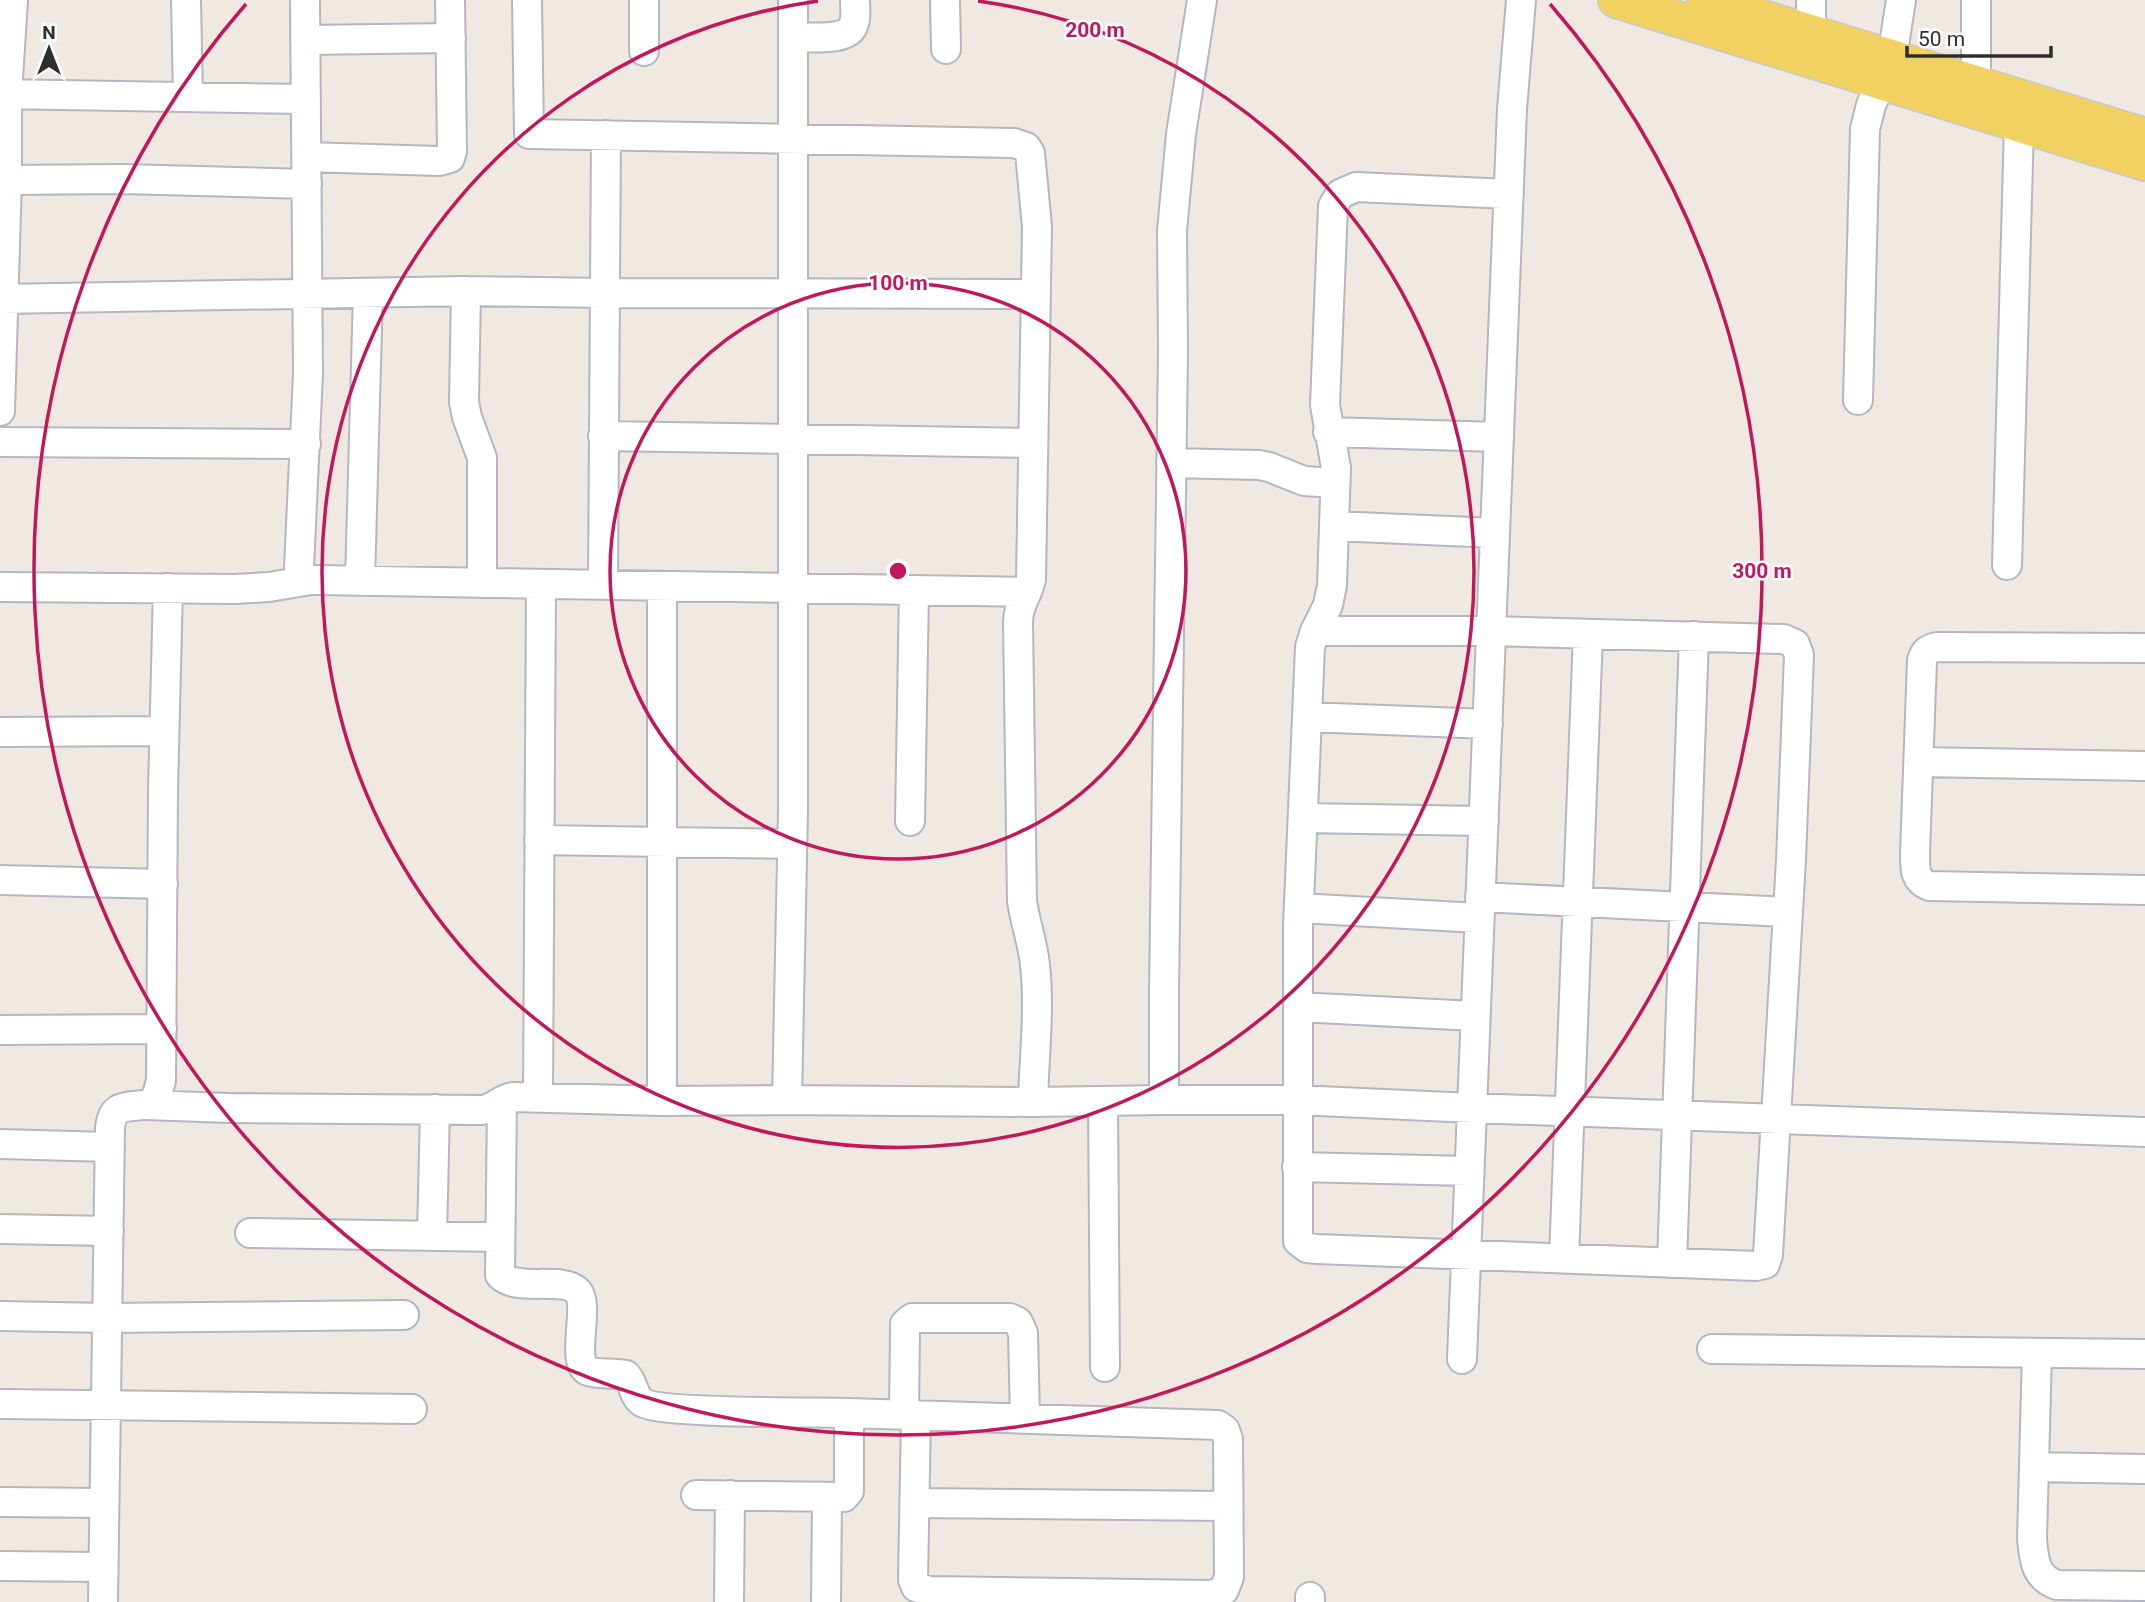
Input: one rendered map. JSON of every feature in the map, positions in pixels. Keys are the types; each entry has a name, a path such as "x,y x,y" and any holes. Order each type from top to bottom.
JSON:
{"main road":[{"path":"1616,0 1887,69 1976,83 2145,136"},
{"path":"1705,0 1811,16 1887,69 2019,124 2145,163"}],"street":[{"path":"0,411 4,94 13,0"},
{"path":"186,0 188,97"},
{"path":"305,0 308,373 299,568 301,574 311,580"},
{"path":"4,180 123,180 307,171 450,158 450,0"},
{"path":"527,0 528,134 1014,143 1026,147 1032,160 1037,227 1031,579 1019,610 1018,634 1022,901 1033,948 1036,979 1033,1102"},
{"path":"643,51 644,0"},
{"path":"787,1100 792,844 793,0"},
{"path":"793,37 839,36 848,33 854,23 855,0"},
{"path":"945,0 946,49"},
{"path":"1164,1100 1173,351 1171,269 1174,198 1202,0"},
{"path":"1462,1359 1512,109 1521,0"},
{"path":"1858,400 1865,129 1871,105 1887,69 1901,0"},
{"path":"1976,0 1976,83"},
{"path":"305,40 451,38"},
{"path":"4,94 306,99"},
{"path":"2007,565 2019,124"},
{"path":"603,585 606,135"},
{"path":"1315,631 1491,631 1784,639 1790,640 1797,648 1788,912 1768,1255 1765,1264 1756,1266 1317,1249 1301,1245 1296,1235 1299,908 1310,647 1315,631 1328,606 1330,596 1334,526 1334,453 1325,405 1333,206 1336,198 1347,189 1356,187 1509,194"},
{"path":"2,299 466,290 1035,294"},
{"path":"466,290 464,402 482,458 482,583"},
{"path":"360,581 368,293"},
{"path":"1328,432 1499,437"},
{"path":"603,436 1033,443"},
{"path":"0,442 306,444"},
{"path":"1171,464 1259,465 1304,481 1335,483"},
{"path":"1334,526 1495,533"},
{"path":"0,587 253,589 311,580 1027,592"},
{"path":"538,1097 541,584"},
{"path":"662,586 662,1101"},
{"path":"147,1105 156,1098 162,1080 164,731 168,588"},
{"path":"910,821 914,590"},
{"path":"1564,1258 1588,634"},
{"path":"1672,1263 1694,636"},
{"path":"2145,648 1929,648 1922,660 1916,865 1918,879 1929,886 2145,890"},
{"path":"1307,718 1488,724"},
{"path":"0,732 164,731"},
{"path":"1919,762 2145,766"},
{"path":"1303,818 1484,821"},
{"path":"539,840 792,844"},
{"path":"0,880 163,884"},
{"path":"1299,908 1480,907 1579,901 1788,912"},
{"path":"1298,1007 1475,1016"},
{"path":"0,1030 162,1029"},
{"path":"103,1602 110,1121 113,1114 123,1107 147,1105 482,1110 513,1097 662,1101 1297,1100 2145,1132"},
{"path":"502,1101 500,1275 510,1282 562,1285 575,1289 582,1302 581,1355 584,1367 589,1371 626,1374 637,1397 646,1405 697,1410 849,1413 910,1415 1025,1418 1218,1425 1225,1430 1228,1439 1228,1577 1224,1590 1212,1595 943,1591 916,1587 915,1503 910,1415 905,1329 908,1320 1010,1318 1018,1322 1023,1333 1025,1418"},
{"path":"1103,1101 1105,1367"},
{"path":"432,1236 435,1109"},
{"path":"0,1144 110,1147"},
{"path":"1297,1167 1469,1171"},
{"path":"0,1229 109,1231"},
{"path":"250,1233 500,1237"},
{"path":"0,1316 108,1318 404,1315"},
{"path":"1712,1349 2145,1354"},
{"path":"2037,1353 2034,1467 2034,1556 2037,1569 2048,1582 2070,1586 2145,1586"},
{"path":"0,1404 412,1409"},
{"path":"696,1495 844,1497 849,1491 849,1413"},
{"path":"2034,1467 2145,1469"},
{"path":"729,1602 730,1495"},
{"path":"826,1602 827,1498"},
{"path":"0,1502 104,1503"},
{"path":"915,1503 1228,1506"},
{"path":"0,1566 103,1567"}]}
